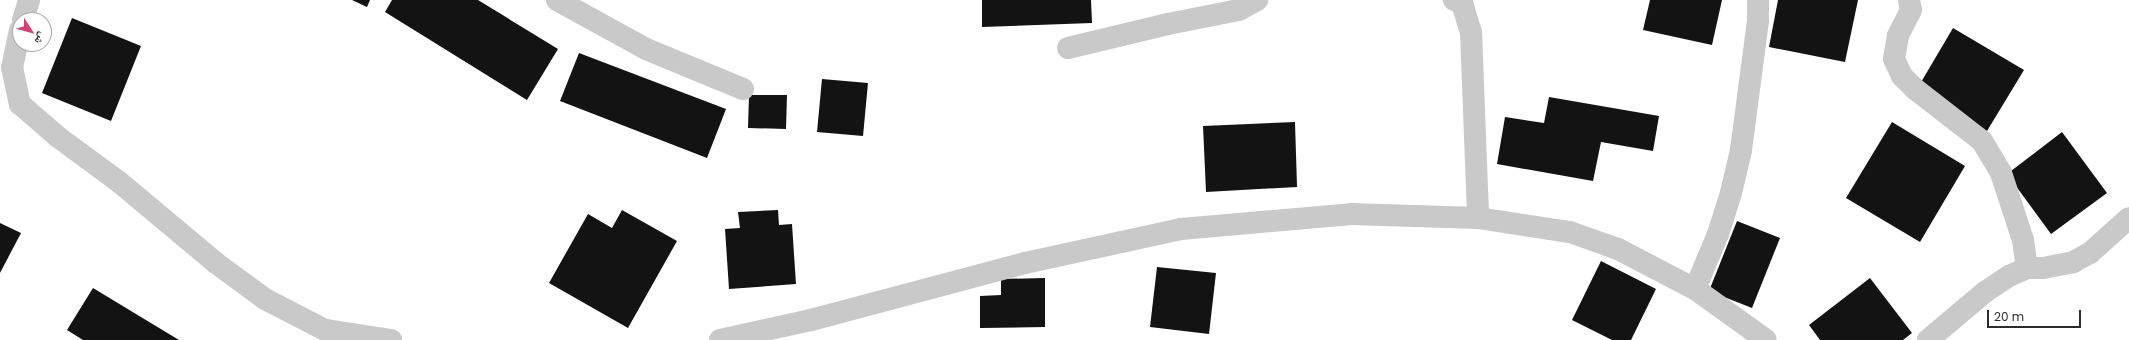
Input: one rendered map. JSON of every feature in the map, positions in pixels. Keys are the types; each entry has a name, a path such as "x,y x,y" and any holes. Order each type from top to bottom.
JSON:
{"street":[{"path":"25,12 29,0"},
{"path":"557,0 646,49 743,89"},
{"path":"1068,48 1168,24 1239,10 1257,0"},
{"path":"1454,0 1462,3 1471,32 1478,218"},
{"path":"1695,289 1718,234 1731,193 1742,143 1758,20 1758,0"},
{"path":"1909,0 1911,10 1898,36 1894,59 1902,76 1915,89 1982,141 2001,173 2023,240 2027,268"},
{"path":"12,49 6,63 20,104 58,137 118,181 216,263 265,299 326,330 391,340"},
{"path":"720,340 811,320 1025,263 1181,229 1351,214 1478,218 1570,232 1618,249 1695,289 1766,340"},
{"path":"1928,340 1984,292 2027,268 2043,268 2073,262 2090,253 2129,218"}],"building":[{"path":"352,0 370,0 367,7"},
{"path":"392,0 478,0 558,49 527,100 385,12"},
{"path":"982,0 1091,0 1092,23 982,27"},
{"path":"1650,0 1722,0 1712,45 1643,30"},
{"path":"1778,0 1858,0 1845,62 1769,47"},
{"path":"72,18 141,46 111,121 42,93"},
{"path":"1953,28 2024,70 1987,131 1917,89"},
{"path":"579,53 726,109 707,158 560,101"},
{"path":"822,79 868,83 863,136 817,132"},
{"path":"749,95 787,95 786,129 748,128"},
{"path":"1549,97 1659,116 1653,151 1601,142 1593,181 1497,164 1505,117 1544,123"},
{"path":"1295,122 1297,187 1206,192 1203,126"},
{"path":"1892,122 1965,166 1920,242 1846,198"},
{"path":"2062,132 2107,193 2051,234 2007,174"},
{"path":"622,210 677,241 628,328 549,283 588,214 612,228"},
{"path":"778,210 779,225 792,224 796,284 729,289 725,229 740,228 738,212"},
{"path":"1737,221 1780,238 1752,308 1709,291"},
{"path":"0,223 21,233 0,273"},
{"path":"1601,261 1656,289 1631,340 1612,340 1572,320"},
{"path":"1157,267 1216,273 1209,334 1150,327"},
{"path":"1045,278 1045,327 980,328 980,296 1001,295 1001,279"},
{"path":"1870,278 1912,333 1903,340 1820,340 1809,325"},
{"path":"93,288 179,340 83,340 67,330"}]}
